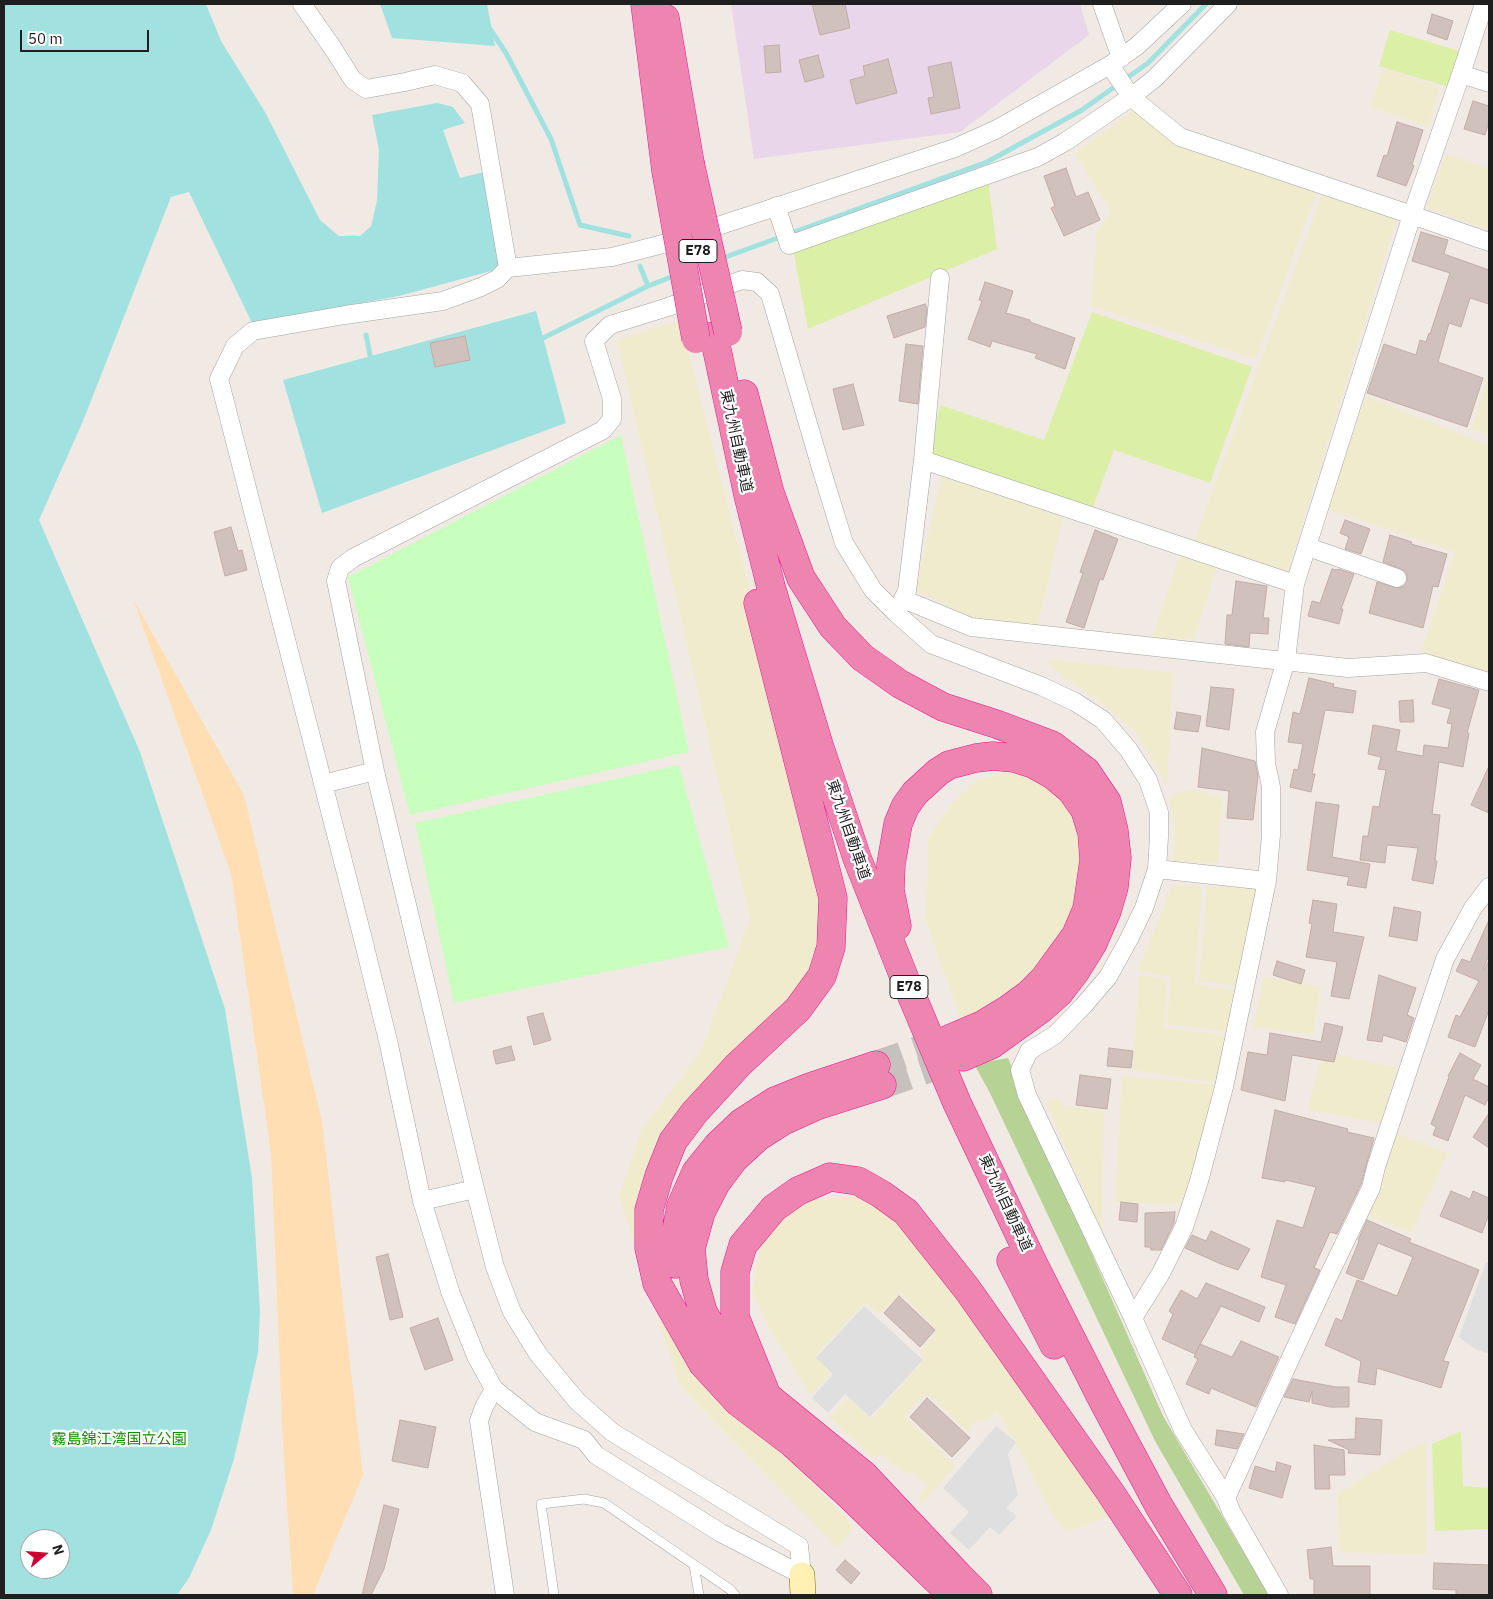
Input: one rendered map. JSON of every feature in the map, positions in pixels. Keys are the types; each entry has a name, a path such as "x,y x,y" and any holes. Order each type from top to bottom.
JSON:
{"highway":[{"name":"東九州自動車道","path":"646,4 713,336 752,514 771,587 819,745 857,858 957,1103 1032,1261 1159,1506 1213,1595"},
{"name":"東九州自動車道","path":"661,4 679,166"},
{"name":"東九州自動車道","path":"713,336 706,385 753,585 831,826 900,1009 949,1130 1031,1302 1083,1402 1145,1513 1194,1595"},
{"path":"713,336 801,578 833,627 864,658 900,684 943,707 1052,744 1086,771 1107,802 1114,831 1117,858 1114,887 1094,943 1064,986 1041,1009 991,1045 956,1048 984,1024 1029,994 1044,979 1076,935 1087,909 1094,860 1092,833 1085,810 1071,790 1053,774 1033,764 1014,758 993,756 949,765 938,772 915,793 905,807 898,824 894,842 890,890 897,926 957,1103"},
{"path":"753,585 833,898 831,947 822,976 798,1009 738,1065 694,1113 673,1141 659,1176 649,1210 649,1248 657,1283 702,1364 738,1402 792,1443 952,1595"},
{"path":"674,1315 676,1277 673,1248 681,1206 696,1172 717,1146 741,1124 775,1101 810,1087 879,1075 783,1121 758,1137 734,1159 716,1183 701,1212 691,1248 694,1280 703,1312 723,1346 767,1396 864,1475 978,1595"},
{"path":"767,1396 736,1317 735,1272 743,1245 774,1208 798,1191 830,1177 858,1181 881,1194 906,1212 967,1289 1104,1484 1178,1595"}],"street":[{"path":"302,4 353,80 366,89 435,75 462,83 480,104 508,268"},
{"path":"1102,4 1115,62 1131,97 1180,137 1489,242"},
{"path":"802,1585 596,1455 584,1440 535,1422 494,1389 476,1356 451,1294 422,1201 389,1045 219,379 235,346 253,331 443,301 481,288 497,279 508,268 612,257 663,244 955,148 997,129 1115,62 1137,46 1182,4"},
{"path":"776,206 789,244 1038,157 1065,142 1154,79 1228,4"},
{"path":"1133,1318 1161,1273 1184,1227 1224,1087 1267,881 1271,835 1271,787 1266,763 1265,732 1286,660 1295,584 1412,215 1484,4"},
{"path":"1461,74 1489,83"},
{"path":"900,606 907,591 923,460 940,278"},
{"path":"802,1585 799,1546 612,1432 571,1394 538,1354 512,1312 495,1267 375,771 336,581 340,568 353,558 604,430 612,419 612,399 594,341 610,325 668,307 742,280 758,282 770,294 844,543 873,590 900,606 971,627 1348,668 1426,664 1489,682"},
{"path":"923,460 1295,584"},
{"path":"1308,547 1397,578"},
{"path":"900,606 930,644 1041,686 1075,702 1103,720 1128,749 1148,780 1158,812 1159,837 1157,868 1144,908 1108,977 1084,1006 1055,1035 1029,1051 1020,1070 1027,1095 1133,1318 1183,1430 1226,1498 1231,1511 1279,1595"},
{"path":"323,784 375,771"},
{"path":"1157,868 1267,881"},
{"path":"1226,1498 1371,1188 1376,1167 1445,958 1473,908 1489,887"},
{"path":"422,1201 476,1189"},
{"path":"494,1389 479,1421 505,1595"}],"lane":[{"path":"554,1595 541,1504 584,1499 604,1503 731,1590 734,1595"},
{"path":"694,1565 699,1595"}],"shaded area":[{"path":"731,4 1080,4 1089,35 960,132 754,159"},
{"path":"1383,68 1440,88 1428,127 1370,107"},
{"path":"1133,111 1317,190 1256,359 1091,306 1097,231 1111,212 1075,153"},
{"path":"1446,154 1489,168 1489,230 1426,207"},
{"path":"1323,192 1398,215 1286,576 1193,544"},
{"path":"680,320 830,899 817,979 669,1141 646,1252 692,1359 854,1526 838,1548 680,1386 619,1196 642,1129 701,1051 750,919 617,340"},
{"path":"1489,373 1489,435 1471,429"},
{"path":"1366,396 1489,445 1489,673 1421,652 1455,552 1327,509"},
{"path":"942,473 1064,512 1036,634 976,620 916,590"},
{"path":"1182,548 1219,561 1194,638 1152,639"},
{"path":"1045,659 1173,672 1167,787 1136,732 1099,701 1061,676"},
{"path":"1006,772 1044,778 1071,801 1088,850 1071,929 1027,989 974,1020 960,1016 925,916 928,878 928,838 951,805 972,783"},
{"path":"1189,789 1222,797 1218,863 1173,861 1174,825 1168,797"},
{"path":"1172,885 1202,886 1195,984 1239,991 1232,1032 1167,1024 1171,977 1138,971"},
{"path":"1207,886 1262,888 1242,986 1199,981"},
{"path":"1139,975 1167,979 1164,1028 1231,1036 1221,1084 1133,1070"},
{"path":"1264,977 1320,987 1313,1035 1253,1027"},
{"path":"1322,1051 1397,1068 1381,1123 1308,1110"},
{"path":"1122,1076 1217,1085 1185,1205 1115,1202"},
{"path":"1059,1098 1063,1106 1104,1111 1102,1233 1046,1102"},
{"path":"1396,1133 1448,1153 1411,1233 1366,1215"},
{"path":"859,1196 900,1220 1115,1514 1066,1532 1052,1514 1022,1454 997,1411 985,1421 978,1420 971,1426 970,1433 926,1393 904,1415 955,1466 922,1503 918,1499 928,1485 913,1474 900,1470 880,1453 874,1459 829,1417 847,1398 872,1419 925,1359 919,1354 937,1331 901,1293 880,1314 865,1303 816,1355 830,1375 810,1394 769,1328 752,1291 761,1242 805,1200"},
{"path":"1486,1262 1489,1263 1489,1354 1475,1349 1459,1337"},
{"path":"864,1306 923,1360 870,1417 845,1394 828,1413 812,1398 833,1374 816,1358"},
{"path":"996,1426 1016,1442 1008,1454 1018,1495 1006,1508 1017,1516 999,1535 990,1527 969,1550 950,1533 969,1512 943,1488"},
{"path":"1426,1442 1426,1555 1340,1552 1337,1494 1399,1455"}],"green space":[{"path":"1390,30 1459,51 1452,88 1379,66"},
{"path":"988,180 997,249 808,329 793,249"},
{"path":"1092,312 1252,367 1210,483 1114,450 1093,507 930,456 940,405 1044,440"},
{"path":"621,435 689,752 410,815 348,577"},
{"path":"679,765 729,947 454,1003 415,823"},
{"path":"1008,1058 1163,1416 1269,1595 1244,1595 1155,1441 990,1093 974,1064"},
{"path":"1461,1431 1463,1486 1489,1488 1489,1529 1435,1531 1432,1444"}],"sand":[{"path":"133,599 244,795 322,1121 363,1475 313,1595 293,1595 283,1445 271,1153 231,874"}],"water":[{"path":"4,4 206,4 221,41 265,112 320,220 339,236 360,236 371,226 377,201 379,150 372,115 437,103 453,107 465,123 443,130 460,178 484,172 502,268 399,296 252,323 189,192 171,197 83,421 39,520 140,752 225,1009 252,1178 260,1311 258,1353 234,1459 211,1530 189,1578 177,1595 4,1595"},
{"path":"380,4 487,4 495,46 392,38"},
{"path":"536,311 566,423 322,513 283,380"}],"building":[{"path":"812,4 845,4 850,28 820,35"},
{"path":"1432,14 1453,21 1447,40 1427,33"},
{"path":"779,45 781,72 766,73 764,46"},
{"path":"818,55 824,77 805,82 799,60"},
{"path":"888,59 897,93 856,104 850,80 865,76 863,66"},
{"path":"951,62 960,108 931,114 928,98 934,97 928,67"},
{"path":"1473,101 1489,106 1489,121 1485,135 1464,129"},
{"path":"1397,122 1423,130 1412,165 1414,166 1406,186 1377,176 1384,155 1387,156"},
{"path":"1066,168 1076,197 1088,192 1100,220 1064,236 1051,208 1055,206 1044,176"},
{"path":"1421,232 1448,240 1444,254 1489,270 1489,304 1470,298 1461,327 1449,323 1438,362 1483,378 1467,427 1367,393 1384,344 1416,355 1420,340 1426,342 1430,334 1450,273 1412,261"},
{"path":"985,282 1013,291 1006,313 1030,320 1030,322 1075,338 1065,369 1035,358 1037,354 992,341 990,347 968,339 982,301 979,300"},
{"path":"925,304 927,308 925,327 894,338 887,316"},
{"path":"465,336 470,360 435,367 430,343"},
{"path":"906,344 923,346 918,404 899,401"},
{"path":"853,384 864,425 843,430 833,389"},
{"path":"1345,520 1370,529 1361,554 1345,549 1349,537 1340,533"},
{"path":"231,527 238,551 242,550 247,570 225,576 214,532"},
{"path":"1095,530 1118,539 1103,580 1100,579 1084,628 1066,622 1083,573 1080,572"},
{"path":"1390,535 1412,542 1411,544 1447,554 1438,587 1433,586 1423,628 1369,613 1377,582 1398,588 1404,586 1407,581 1405,571 1383,562"},
{"path":"1332,569 1354,574 1341,609 1343,609 1339,624 1308,616 1312,601 1320,603"},
{"path":"1236,581 1267,586 1263,618 1269,618 1268,634 1250,633 1249,647 1225,644 1227,615 1232,615"},
{"path":"1309,678 1334,684 1333,687 1356,691 1353,713 1325,710 1312,774 1315,774 1311,792 1290,787 1294,769 1298,770 1303,744 1288,742 1293,712 1300,714"},
{"path":"1439,679 1479,690 1467,733 1469,733 1463,767 1439,762 1432,814 1440,815 1435,861 1437,861 1433,884 1412,880 1418,848 1387,845 1385,863 1360,860 1363,836 1368,836 1373,806 1379,807 1386,770 1378,769 1381,757 1368,754 1373,725 1400,730 1396,751 1423,756 1424,745 1448,748 1452,724 1447,723 1451,709 1432,704"},
{"path":"1211,687 1234,689 1229,730 1206,726"},
{"path":"1413,700 1414,722 1400,722 1399,701"},
{"path":"1177,712 1201,716 1198,732 1174,729"},
{"path":"1202,748 1255,761 1258,776 1253,820 1227,818 1229,791 1198,787"},
{"path":"1489,766 1489,813 1471,805"},
{"path":"1316,802 1339,805 1332,857 1370,864 1366,888 1347,885 1349,877 1307,870"},
{"path":"1313,900 1337,904 1333,932 1364,937 1349,999 1331,996 1337,962 1306,957 1312,924 1309,923"},
{"path":"1394,907 1421,912 1417,941 1389,936"},
{"path":"1489,920 1489,955 1483,969 1489,960 1489,1010 1475,1047 1448,1037 1456,1015 1460,1017 1479,981 1456,971 1462,959 1470,962"},
{"path":"1277,961 1305,970 1301,984 1273,975"},
{"path":"1379,975 1416,988 1407,1015 1414,1018 1406,1042 1383,1035 1382,1042 1367,1040"},
{"path":"543,1013 551,1040 534,1045 527,1017"},
{"path":"1325,1023 1343,1027 1334,1062 1292,1055 1285,1101 1241,1090 1248,1052 1267,1055 1270,1033 1321,1042"},
{"path":"511,1046 515,1060 496,1064 493,1051"},
{"path":"1109,1048 1133,1051 1131,1068 1107,1066"},
{"path":"1460,1053 1481,1065 1473,1079 1489,1087 1489,1097 1485,1105 1465,1095 1448,1141 1433,1135 1436,1127 1431,1124 1448,1076"},
{"path":"1080,1075 1111,1079 1107,1109 1076,1105"},
{"path":"1275,1110 1348,1129 1347,1132 1374,1138 1361,1184 1337,1234 1330,1232 1314,1268 1320,1270 1295,1324 1275,1317 1286,1285 1261,1277 1277,1220 1303,1228 1316,1187 1285,1180 1285,1182 1262,1178"},
{"path":"1489,1113 1489,1148 1473,1137"},
{"path":"1451,1191 1470,1199 1473,1191 1489,1198 1489,1214 1482,1233 1440,1216"},
{"path":"1121,1202 1138,1204 1137,1222 1119,1220"},
{"path":"1175,1212 1174,1223 1161,1250 1151,1250 1150,1247 1145,1247 1145,1213"},
{"path":"1367,1220 1411,1239 1409,1242 1479,1270 1443,1361 1449,1362 1441,1388 1377,1368 1375,1385 1358,1382 1361,1361 1325,1345 1336,1318 1342,1321 1357,1280 1397,1296 1413,1257 1378,1243 1363,1280 1346,1273"},
{"path":"1211,1231 1250,1249 1238,1270 1185,1248 1192,1235 1206,1241"},
{"path":"388,1254 403,1317 390,1320 376,1257"},
{"path":"1206,1283 1265,1307 1259,1322 1221,1306 1195,1354 1162,1339 1173,1314 1169,1311 1181,1290 1197,1299"},
{"path":"899,1296 935,1330 920,1347 884,1313"},
{"path":"438,1318 453,1360 425,1370 410,1328"},
{"path":"1241,1341 1279,1357 1256,1407 1211,1388 1209,1394 1186,1384 1198,1359 1194,1357 1200,1344 1232,1357"},
{"path":"1293,1379 1336,1387 1349,1387 1349,1407 1330,1407 1312,1403 1312,1391 1309,1402 1284,1397"},
{"path":"927,1398 970,1438 952,1457 910,1417"},
{"path":"1356,1418 1382,1420 1380,1455 1348,1453 1349,1450 1328,1440 1355,1439"},
{"path":"400,1420 436,1427 428,1468 392,1461"},
{"path":"1217,1430 1244,1434 1237,1449 1215,1445"},
{"path":"1314,1445 1344,1450 1345,1475 1329,1475 1330,1489 1315,1489"},
{"path":"1277,1462 1291,1466 1282,1498 1249,1488 1255,1466 1275,1472"},
{"path":"384,1505 399,1509 384,1569 371,1595 362,1595"},
{"path":"1331,1547 1333,1566 1370,1566 1370,1595 1314,1595 1314,1579 1310,1579 1307,1550"},
{"path":"845,1560 860,1573 851,1584 836,1570"},
{"path":"1434,1563 1489,1565 1489,1595 1456,1595 1456,1590 1433,1589"}],"waterway":[{"path":"720,259 987,162 1082,110 1148,63 1206,4"},
{"path":"490,29 506,53 551,139 580,225 629,236"},
{"path":"640,266 648,286"},
{"path":"537,341 648,286 676,275"},
{"path":"366,335 371,360"}],"tunnel":[{"path":"876,1065 949,1039"},
{"path":"882,1085 963,1057"}],"park label":[{"name":"霧島錦江湾国立公園","path":"119,1440"}]}
